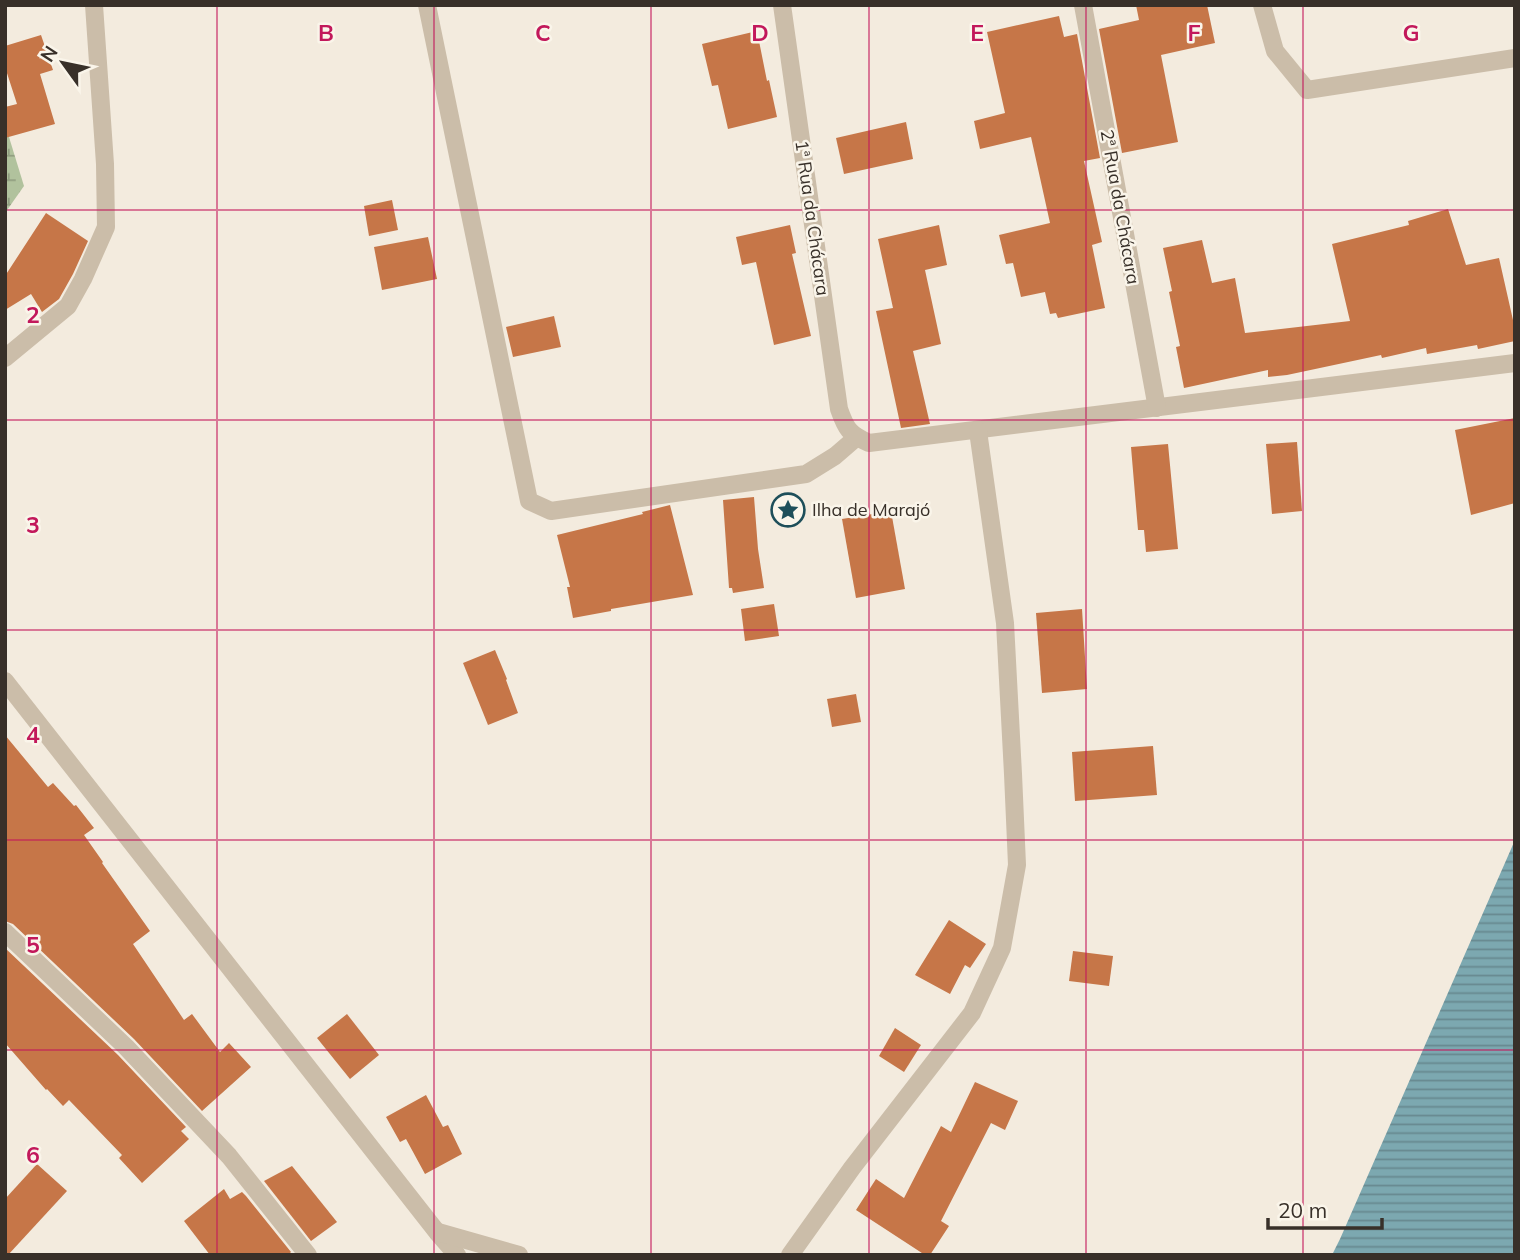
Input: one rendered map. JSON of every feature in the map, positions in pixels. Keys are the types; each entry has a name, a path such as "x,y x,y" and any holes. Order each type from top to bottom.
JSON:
{"street":[{"path":"5,358 68,306 106,227 94,5"},
{"path":"428,5 529,501 551,511 806,474 835,456 851,433 869,443 1515,363"},
{"name":"1ª Rua da Chácara","path":"782,5 839,409 851,433"},
{"name":"2ª Rua da Chácara","path":"1083,5 1157,408"},
{"path":"1262,5 1275,51 1307,90 1515,58"},
{"path":"790,1255 852,1168 972,1013 1002,948 1017,865 1013,774 1004,623 978,431"},
{"path":"5,681 457,1255"},
{"path":"5,932 126,1047 219,1146 308,1255"},
{"path":"438,1232 519,1255"}],"green space":[{"path":"5,124 24,186 5,213"}],"water":[{"path":"1515,840 1515,1255 1332,1255 1340,1239"}],"building":[{"path":"1136,5 1207,5 1215,43 1161,55 1178,142 1122,153 1099,29 1139,20"},
{"path":"1059,16 1064,37 1077,34 1100,158 1084,161 1102,242 1092,245 1105,308 1058,318 1056,313 1050,314 1045,292 1021,297 1013,263 1006,264 999,235 1050,223 1031,137 980,149 974,121 1005,113 987,32"},
{"path":"757,31 777,117 728,129 718,85 712,86 702,44"},
{"path":"41,35 53,70 40,74 55,124 5,138 5,107 17,104 5,67 5,46"},
{"path":"906,122 913,159 844,174 836,138"},
{"path":"392,200 398,230 369,236 364,206"},
{"path":"1448,209 1466,265 1499,258 1515,329 1515,341 1478,349 1477,345 1427,354 1426,348 1287,375 1268,377 1268,370 1184,388 1176,347 1180,346 1169,292 1172,291 1163,248 1202,240 1212,283 1235,278 1245,333 1350,321 1332,244 1409,225 1408,221"},
{"path":"46,213 88,241 59,299 42,312 31,294 5,310 5,276"},
{"path":"790,225 796,253 792,254 811,336 774,345 756,262 742,265 736,237"},
{"path":"939,225 947,265 925,270 941,344 913,351 930,424 901,428 876,311 893,308 878,239"},
{"path":"428,237 437,279 382,290 374,247"},
{"path":"554,316 561,347 513,357 506,327"},
{"path":"1515,418 1515,503 1471,515 1455,430"},
{"path":"1297,442 1302,511 1272,514 1266,444"},
{"path":"1168,444 1178,549 1146,552 1144,530 1138,530 1131,447"},
{"path":"754,497 764,588 733,593 732,588 729,588 723,500"},
{"path":"670,505 693,595 573,618 567,587 570,587 557,535"},
{"path":"891,511 905,589 856,598 842,519"},
{"path":"774,604 779,636 745,641 741,609"},
{"path":"1082,609 1087,689 1042,693 1036,613"},
{"path":"495,650 518,713 488,725 463,663"},
{"path":"856,694 861,722 832,727 827,699"},
{"path":"5,735 48,787 53,783 74,806 76,805 94,828 84,835 150,931 133,944 184,1020 192,1014 220,1052 229,1043 251,1067 202,1111 134,1039 13,924 5,921"},
{"path":"1153,746 1157,795 1075,801 1072,752"},
{"path":"949,920 986,944 970,968 965,965 950,994 915,975"},
{"path":"5,948 118,1055 186,1127 181,1131 189,1139 142,1183 119,1158 122,1155 69,1100 63,1106 5,1043"},
{"path":"1073,951 1113,956 1109,986 1069,981"},
{"path":"347,1014 379,1055 350,1079 317,1038"},
{"path":"895,1028 921,1045 904,1072 879,1056"},
{"path":"975,1082 1018,1101 1005,1130 991,1123 941,1221 949,1226 930,1255 925,1255 856,1210 876,1179 904,1198 941,1126 951,1132"},
{"path":"426,1095 443,1127 448,1125 462,1154 425,1174 406,1139 400,1142 386,1117"},
{"path":"37,1164 67,1191 8,1255 5,1255 5,1199"},
{"path":"292,1166 337,1222 311,1241 264,1181"},
{"path":"224,1189 230,1199 242,1192 291,1252 288,1255 210,1255 184,1221"}],"place":[{"name":"Ilha de Marajó","path":"788,510"}]}
